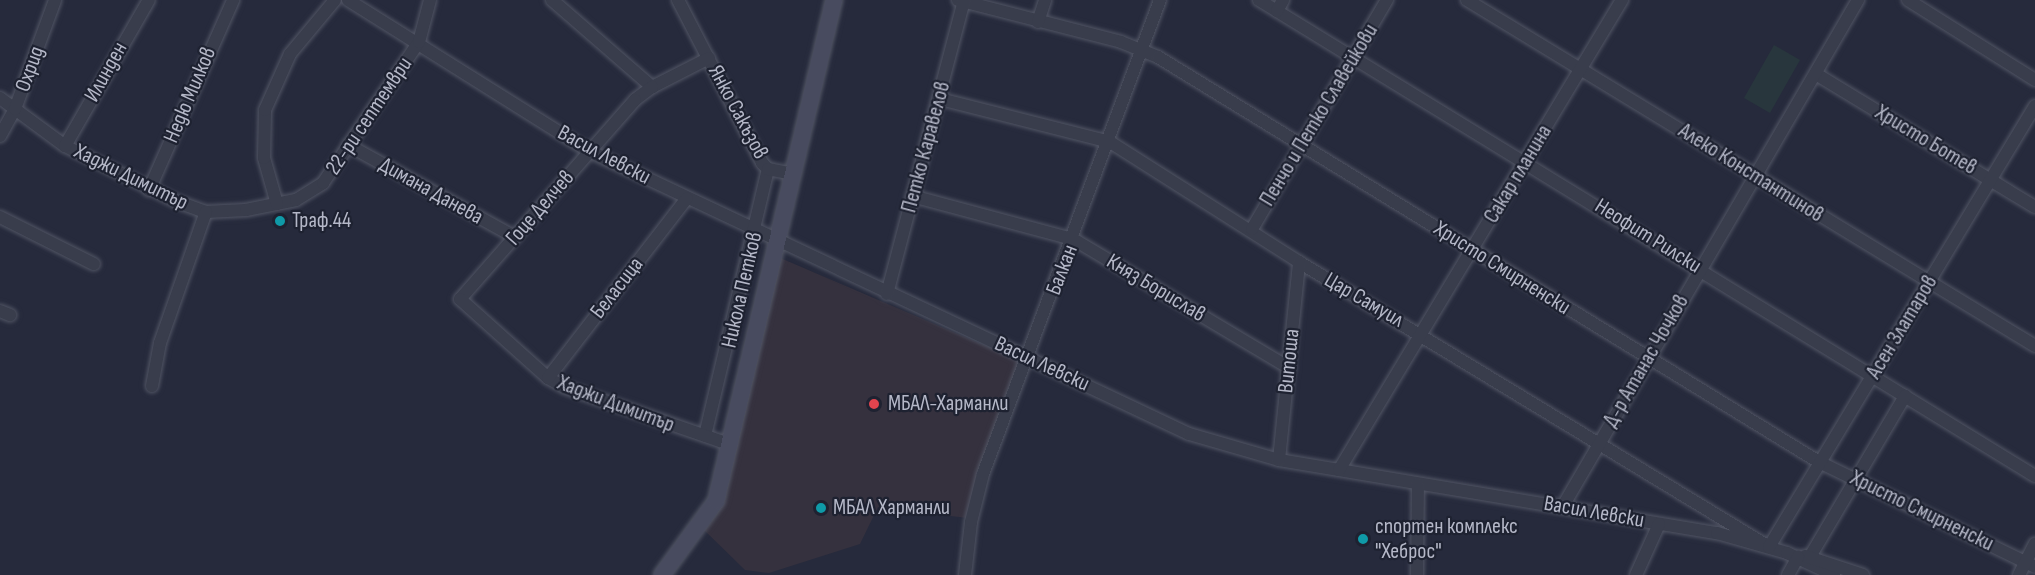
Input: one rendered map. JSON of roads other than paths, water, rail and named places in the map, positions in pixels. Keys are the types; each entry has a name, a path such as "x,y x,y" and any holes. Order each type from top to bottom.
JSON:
{"street":[{"name":"Охрид","path":"0,136 15,109 56,0"},
{"name":"Илинден","path":"65,146 149,0"},
{"name":"Недю Милков","path":"149,190 233,0"},
{"path":"277,204 264,158 265,110 290,54 335,0"},
{"name":"Васил Левски","path":"348,0 419,42 589,151 886,294 1029,357 1189,434 1279,460 1563,506 1769,547 1798,557 1810,566 1834,575"},
{"name":"22-ри септември","path":"277,204 312,193 323,183 419,42 430,0"},
{"path":"552,0 652,87"},
{"name":"Янко Сакъзов","path":"678,0 762,163 768,169 756,230 705,436"},
{"name":"Никола Петков","path":"662,575 716,501 834,0"},
{"name":"Христо Смирненски","path":"962,0 1142,49 1819,462 2030,564"},
{"name":"Петко Каравелов","path":"886,294 940,99 962,0"},
{"path":"1038,22 1045,0"},
{"name":"Балкан","path":"965,575 969,540 983,474 1110,142 1160,0"},
{"name":"Неофит Рилски","path":"1259,0 1280,5 1355,55 2035,476"},
{"name":"Пенчо и Петко Славейкови","path":"1252,229 1387,0"},
{"name":"Алеко Константинов","path":"1467,0 2035,346"},
{"name":"Сакар планина","path":"1339,470 1622,0"},
{"name":"Д-р Атанас Чочков","path":"1563,506 1699,268 1858,0"},
{"path":"1908,0 2035,80"},
{"name":"Гоце Делчев","path":"459,299 589,151 652,87 709,58"},
{"name":"Христо Ботев","path":"1816,74 2035,207"},
{"name":"Хаджи Димитър","path":"0,98 65,146 149,190 206,212 277,204"},
{"name":"Цар Самуил","path":"940,99 1110,142 1252,229 1299,262 1600,441 1769,547"},
{"name":"Асен Златаров","path":"1769,547 2035,106"},
{"name":"Димана Данева","path":"348,145 515,237"},
{"path":"768,169 793,174"},
{"name":"Княз Борислав","path":"912,196 1073,239 1288,368"},
{"name":"Беласица","path":"548,378 687,198"},
{"path":"152,386 160,343 206,212"},
{"path":"0,217 94,264"},
{"name":"Витоша","path":"1279,460 1299,262"},
{"name":"Хаджи Димитър","path":"459,299 548,378 584,395 729,444"},
{"name":"Асен Златаров","path":"1811,555 1905,396"},
{"path":"1417,575 1418,484"},
{"path":"1636,575 1659,524"},
{"path":"2019,575 2030,564 2035,544"},
{"path":"1788,575 1798,557 1811,555 1863,575"}],"place":[{"name":"Траф.44","path":"280,221"},
{"name":"МБАЛ-Харманли","path":"874,404"},
{"name":"МБАЛ Харманли","path":"821,508"},
{"name":"спортен комплекс \"Хеброс\"","path":"1363,539"}]}
